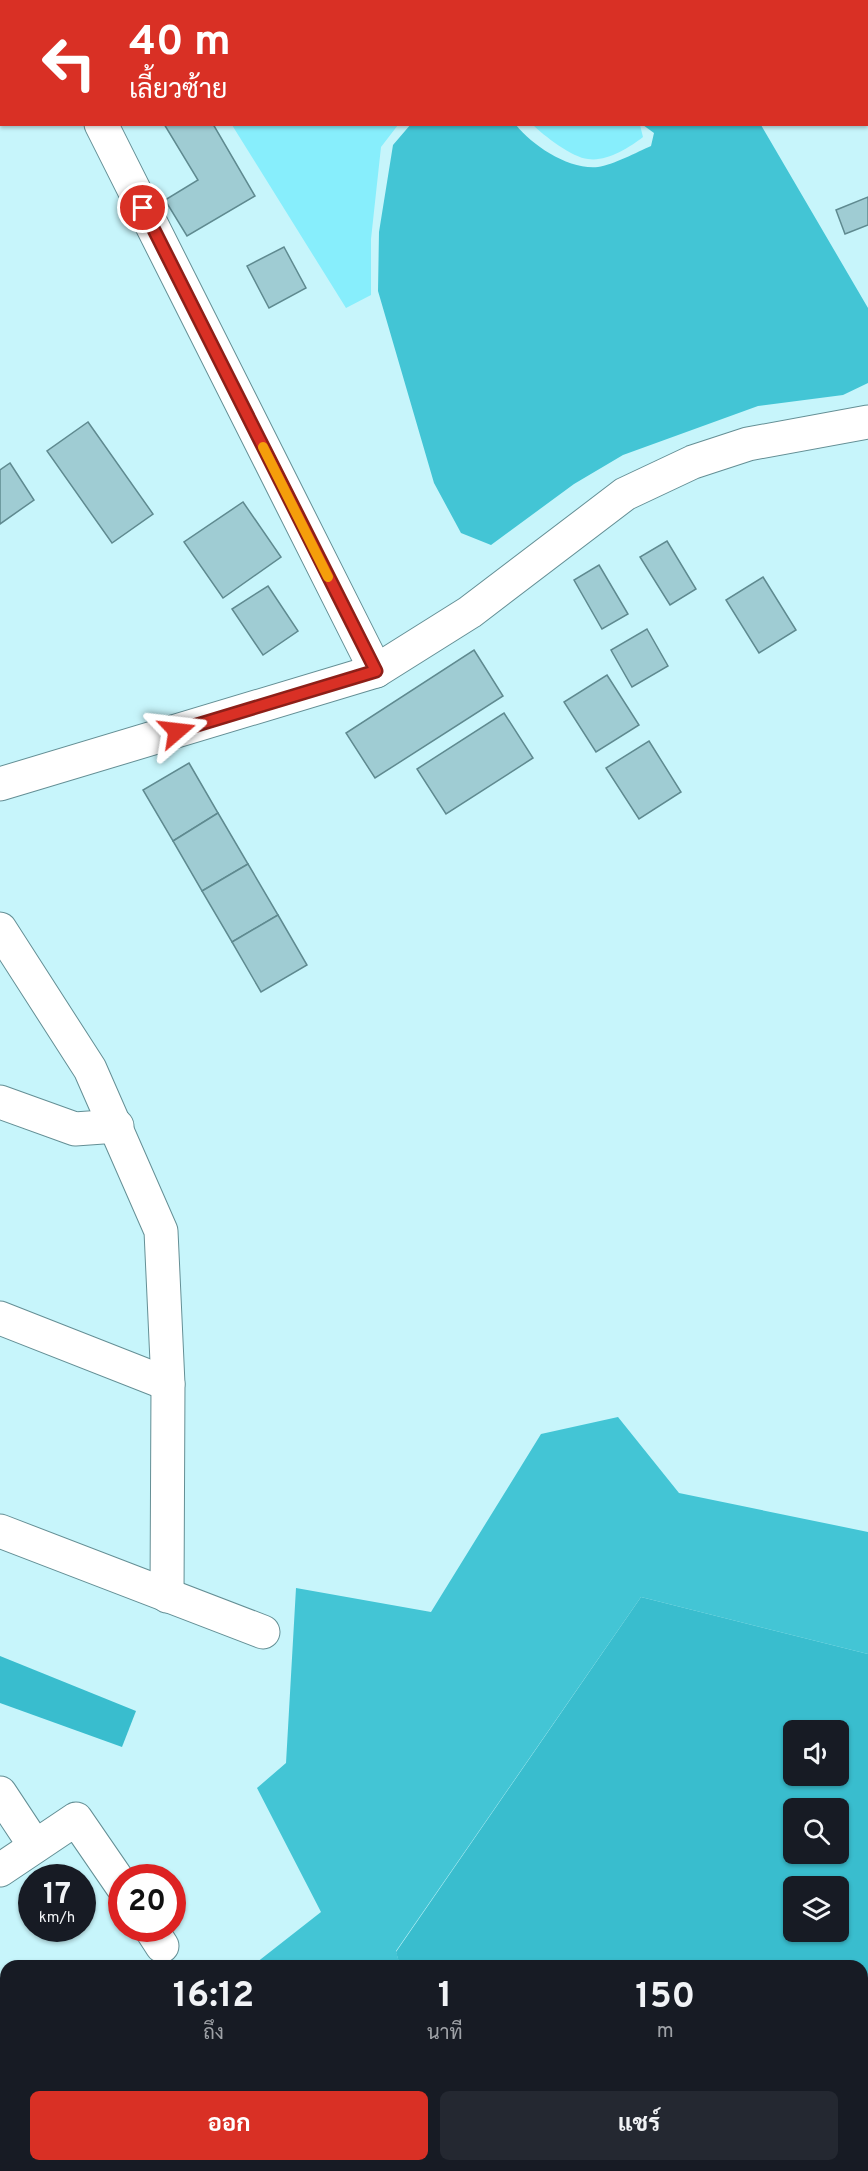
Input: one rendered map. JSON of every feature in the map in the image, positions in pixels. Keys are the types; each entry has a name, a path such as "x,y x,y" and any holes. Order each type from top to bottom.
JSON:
{"street":[{"path":"101,126 376,671"},
{"path":"0,784 376,671 470,612 625,494 693,462 748,444 868,422"},
{"path":"0,929 90,1069 161,1230 168,1384 167,1596"},
{"path":"0,1102 75,1129 117,1126"},
{"path":"0,1318 168,1384"},
{"path":"0,1531 263,1632"},
{"path":"0,1792 36,1846"},
{"path":"0,1870 76,1819 108,1866"}],"shaded area":[{"path":"233,126 397,126 381,147 371,239 371,295 346,308"},
{"path":"409,126 517,126 532,141 552,155 575,165 598,167 651,146 654,133 644,126 762,126 868,308 868,383 843,395 758,406 623,455 574,484 491,545 461,533 434,483 378,291 379,232 393,145"},
{"path":"534,126 640,126 643,137 624,150 595,159 582,158 551,140"},
{"path":"618,1417 679,1493 868,1532 868,1654 641,1597 396,1951 398,1960 260,1960 321,1912 257,1788 286,1763 296,1588 431,1612 541,1434"},
{"path":"641,1597 868,1654 868,1960 398,1960 396,1952"},
{"path":"0,1656 136,1711 122,1747 0,1703"}],"building":[{"path":"165,126 214,126 255,196 187,236 165,200 198,180"},
{"path":"868,197 868,225 845,234 836,210"},
{"path":"284,247 306,288 269,308 247,266"},
{"path":"88,422 153,514 112,543 47,451"},
{"path":"10,463 34,500 0,524 0,470"},
{"path":"243,502 281,557 223,598 184,542"},
{"path":"667,541 696,589 670,605 640,557"},
{"path":"599,565 628,614 602,629 574,580"},
{"path":"763,577 796,630 759,653 726,600"},
{"path":"268,586 298,631 263,655 232,609"},
{"path":"647,629 668,666 632,687 611,650"},
{"path":"474,650 503,696 375,778 346,733"},
{"path":"607,675 639,725 596,752 564,702"},
{"path":"504,713 533,758 446,814 417,769"},
{"path":"649,741 681,792 639,819 606,768"},
{"path":"189,763 218,813 173,841 143,790"},
{"path":"218,813 248,864 202,891 173,841"},
{"path":"248,864 278,915 232,942 202,891"},
{"path":"278,915 307,965 261,992 232,942"}],"slow traffic":[{"path":"263,447 328,577"}],"route":[{"path":"143,208 376,671 177,731"}]}
